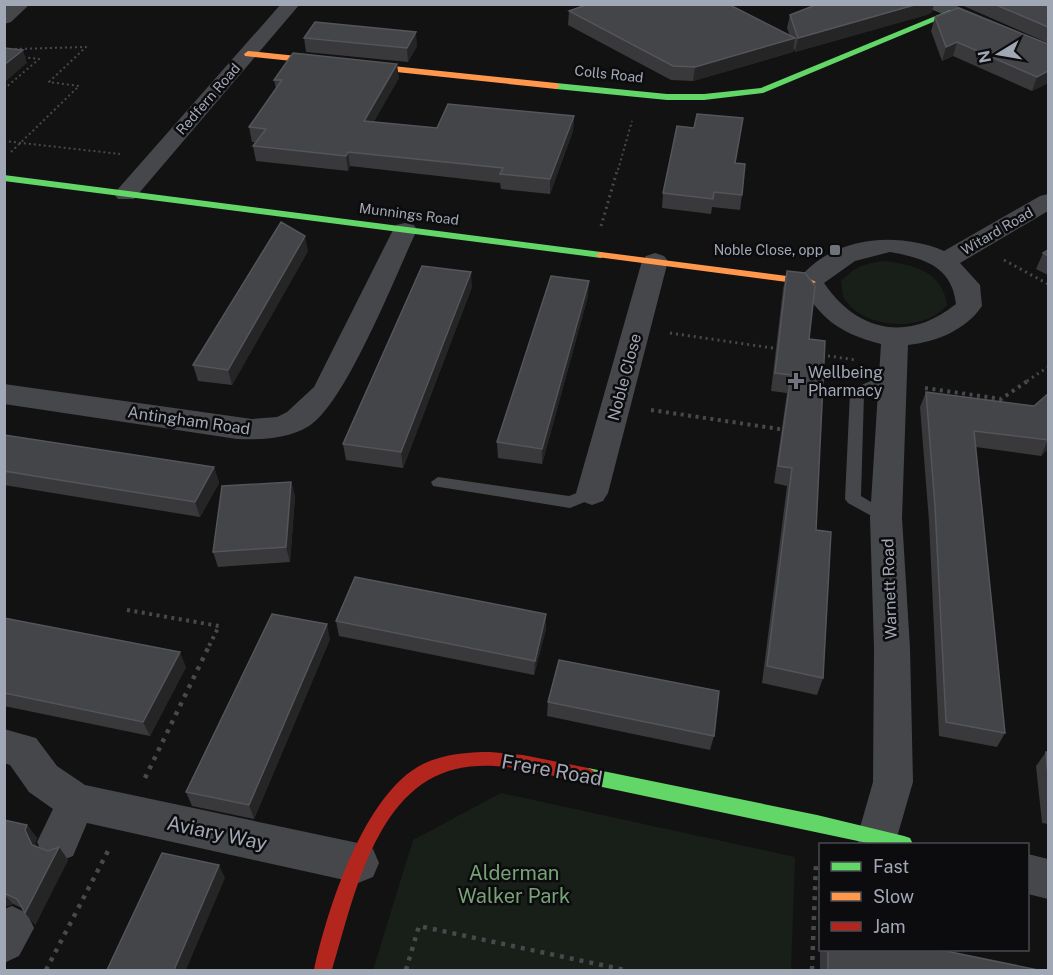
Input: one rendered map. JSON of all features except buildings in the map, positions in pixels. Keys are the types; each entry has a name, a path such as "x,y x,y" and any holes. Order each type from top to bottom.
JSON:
{"street":[{"path":"4,18 21,4"},
{"name":"Redfern Road","path":"126,194 291,4"},
{"path":"935,4 1048,51"},
{"name":"Colls Road","path":"248,54 641,94 704,97 763,90 953,12"},
{"name":"Munnings Road","path":"4,178 592,252 810,282"},
{"name":"Witard Road","path":"945,261 1048,201"},
{"name":"Antingham Road","path":"4,394 237,429 265,429 290,423 311,411 326,391 405,230"},
{"name":"Witard Road","path":"890,245 920,250 945,261 967,285 969,306 952,323 921,337 894,366 857,328 828,307 810,282 831,264 857,249 890,245"},
{"name":"Noble Close","path":"592,493 655,261"},
{"name":"Warnett Road","path":"891,841 892,648 886,518 894,366"},
{"name":"Aviary Way","path":"4,746 22,750 43,779 76,802 358,863"},
{"name":"Frere Road","path":"322,970 358,863 380,815 403,787 435,765 473,758 514,761 817,823 891,841"},
{"path":"58,842 76,802"},
{"path":"1029,874 1048,879"}],"lane":[{"path":"438,482 570,502 592,493"}],"path":[{"path":"4,159 79,86 49,82 86,47 14,49"},
{"path":"4,89 39,59 16,57"},
{"path":"592,252 641,94"},
{"path":"4,141 156,159"},
{"path":"975,244 1048,284"},
{"path":"637,328 789,350"},
{"path":"813,354 894,366 1001,399 1048,367"},
{"path":"617,405 787,430"},
{"path":"46,970 127,814 219,626 127,610"},
{"path":"812,970 817,823"},
{"path":"406,970 419,926 625,970"}],"green space":[{"path":"885,261 907,265 926,272 940,285 947,305 937,314 909,323 893,324 863,316 851,307 843,296 841,281 861,266"},
{"name":"Alderman Walker Park","path":"501,793 795,857 791,970 373,970 413,840"}],"traffic: fast":[{"path":"556,86 667,97 704,97 763,90 953,12"},
{"path":"4,178 601,255"},
{"path":"588,776 817,823 900,843"}],"traffic: slow":[{"path":"248,54 556,86"},
{"path":"601,255 810,282"}],"traffic: jam":[{"path":"323,970 352,876 366,844 382,814 403,789 427,770 457,761 490,759 523,762 588,776"}],"place":[{"name":"Noble Close, opp","path":"835,250"},
{"name":"Wellbeing Pharmacy","path":"796,381"}]}
